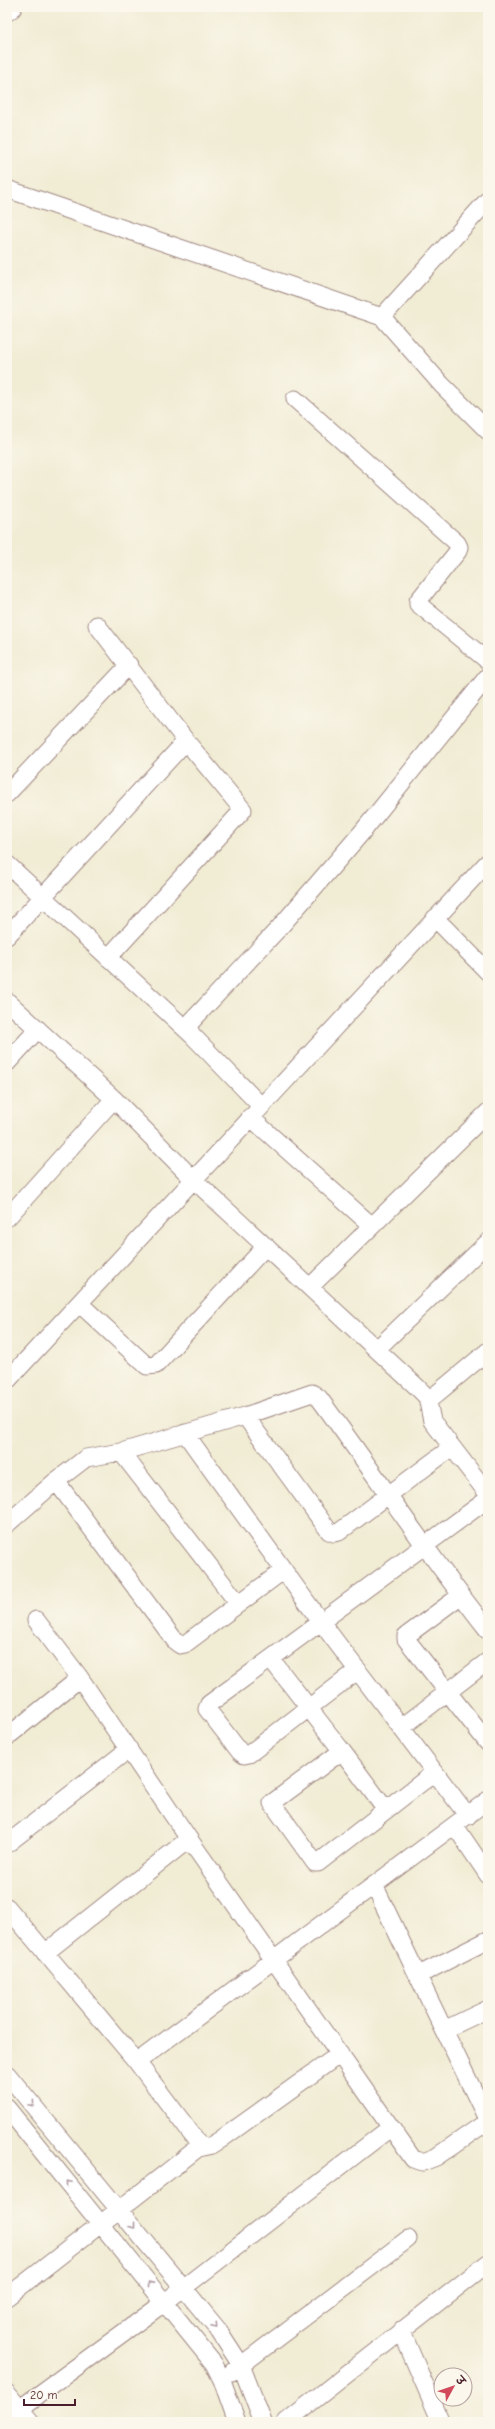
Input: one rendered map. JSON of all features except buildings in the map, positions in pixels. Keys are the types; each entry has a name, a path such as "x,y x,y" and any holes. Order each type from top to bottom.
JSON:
{"street":[{"path":"7,10 11,7"},
{"path":"7,189 382,317 441,384 488,431"},
{"path":"382,317 488,200"},
{"path":"295,399 457,543 459,547 458,551 418,601 418,604 488,661"},
{"path":"97,625 186,741 244,810 108,958"},
{"path":"7,794 129,666"},
{"path":"192,1035 189,1029 190,1023 280,927 363,831 488,676"},
{"path":"7,936 186,741"},
{"path":"7,1381 80,1304 193,1179 488,862"},
{"path":"7,864 192,1035 256,1111 372,1226"},
{"path":"435,918 488,972"},
{"path":"7,1001 114,1099 193,1179 376,1349 428,1403 432,1421 451,1448 485,1484"},
{"path":"7,1063 38,1029"},
{"path":"7,1218 114,1099"},
{"path":"310,1287 488,1112"},
{"path":"376,1349 488,1242"},
{"path":"80,1304 147,1366 151,1367 156,1365 266,1246"},
{"path":"428,1403 434,1396 488,1351"},
{"path":"7,1524 56,1481 86,1458 121,1452 245,1416 306,1393 316,1395 389,1494 423,1547 488,1630"},
{"path":"245,1416 329,1531 334,1533 338,1532 451,1448"},
{"path":"185,1433 321,1622 435,1772 488,1875"},
{"path":"121,1452 238,1603"},
{"path":"56,1481 176,1642 180,1645 185,1644 284,1570"},
{"path":"358,1670 249,1754 244,1755 207,1709 210,1704 488,1499"},
{"path":"460,1596 406,1636 406,1639 488,1743"},
{"path":"36,1620 80,1678 189,1839 274,1958 390,2128 413,2159 423,2162 436,2157 488,2121 446,2029 374,1885"},
{"path":"271,1659 386,1810"},
{"path":"401,1728 488,1661"},
{"path":"7,1737 80,1678"},
{"path":"7,1844 129,1749"},
{"path":"342,1752 272,1803 313,1860 318,1863 435,1772"},
{"path":"137,2062 274,1958 488,1800"},
{"path":"45,1952 189,1839"},
{"path":"7,1907 137,2062 196,2140 198,2148"},
{"path":"419,1975 488,1940"},
{"path":"446,2029 488,2009"},
{"path":"7,2297 198,2148 212,2145 220,2140 340,2054"},
{"path":"7,2074 120,2210 182,2289 219,2331 241,2366 263,2422"},
{"path":"7,2108 214,2364 222,2380 237,2422"},
{"path":"7,2393 19,2416 390,2128"},
{"path":"222,2380 408,2239"},
{"path":"286,2422 488,2263"},
{"path":"401,2330 441,2422"}]}
